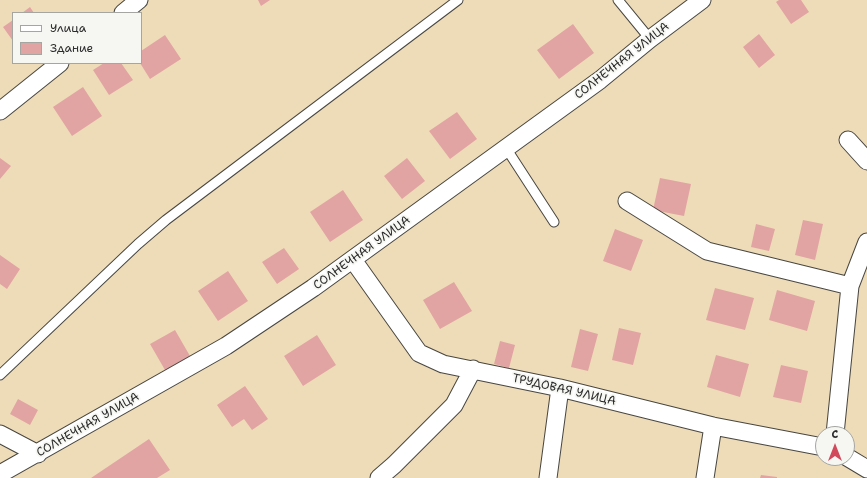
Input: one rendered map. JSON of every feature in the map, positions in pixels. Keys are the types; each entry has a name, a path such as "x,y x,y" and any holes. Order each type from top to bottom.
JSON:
{"street":[{"path":"124,12 139,0"},
{"name":"СОЛНЕЧНАЯ УЛИЦА","path":"0,474 38,454 226,346 353,260 600,80 650,39 702,0"},
{"path":"0,111 59,64"},
{"path":"848,140 867,161"},
{"path":"627,201 707,252 850,286"},
{"path":"836,426 850,286 867,242"},
{"name":"ТРУДОВАЯ УЛИЦА","path":"353,260 419,353 443,364 560,388 713,426 815,445"},
{"path":"379,478 393,472 454,405 472,369"},
{"path":"548,478 560,388"},
{"path":"705,478 713,426"},
{"path":"0,434 38,454"},
{"path":"855,462 867,469"}],"lane":[{"path":"0,375 138,244 166,220 458,0"},
{"path":"618,0 650,39"},
{"path":"506,148 554,222"}],"building":[{"path":"258,0 270,0 261,6"},
{"path":"779,0 801,0 809,12 791,24 776,2"},
{"path":"30,7 33,12 23,12"},
{"path":"12,21 12,40 3,27"},
{"path":"573,24 594,53 559,79 537,50"},
{"path":"759,34 775,55 759,68 743,47"},
{"path":"165,35 181,59 150,79 141,64 142,64 142,50"},
{"path":"102,64 122,64 133,80 109,95 93,70"},
{"path":"83,87 102,116 72,136 53,107"},
{"path":"457,112 477,139 450,159 429,131"},
{"path":"0,158 11,166 0,179"},
{"path":"407,158 425,181 402,199 384,176"},
{"path":"660,178 691,184 684,216 653,210"},
{"path":"343,190 363,220 330,242 310,212"},
{"path":"803,220 823,224 815,260 795,255"},
{"path":"756,224 775,229 769,251 751,247"},
{"path":"615,229 643,240 631,271 603,261"},
{"path":"284,248 299,269 277,284 262,262"},
{"path":"0,255 20,269 7,289 0,284"},
{"path":"228,271 248,301 218,321 198,291"},
{"path":"454,282 472,311 440,329 423,300"},
{"path":"715,288 754,298 745,330 706,320"},
{"path":"777,290 815,301 807,331 769,320"},
{"path":"619,328 641,333 633,365 612,360"},
{"path":"580,329 598,334 588,371 571,367"},
{"path":"175,330 190,356 165,370 150,344"},
{"path":"317,335 336,365 303,386 284,356"},
{"path":"500,341 515,345 509,368 494,364"},
{"path":"716,355 749,364 740,397 707,387"},
{"path":"781,365 808,371 801,403 773,397"},
{"path":"245,386 268,419 252,430 244,419 232,427 217,405"},
{"path":"18,399 38,410 30,425 10,414"},
{"path":"149,439 170,470 157,478 91,478"},
{"path":"761,475 777,477 777,478 760,478"}]}
